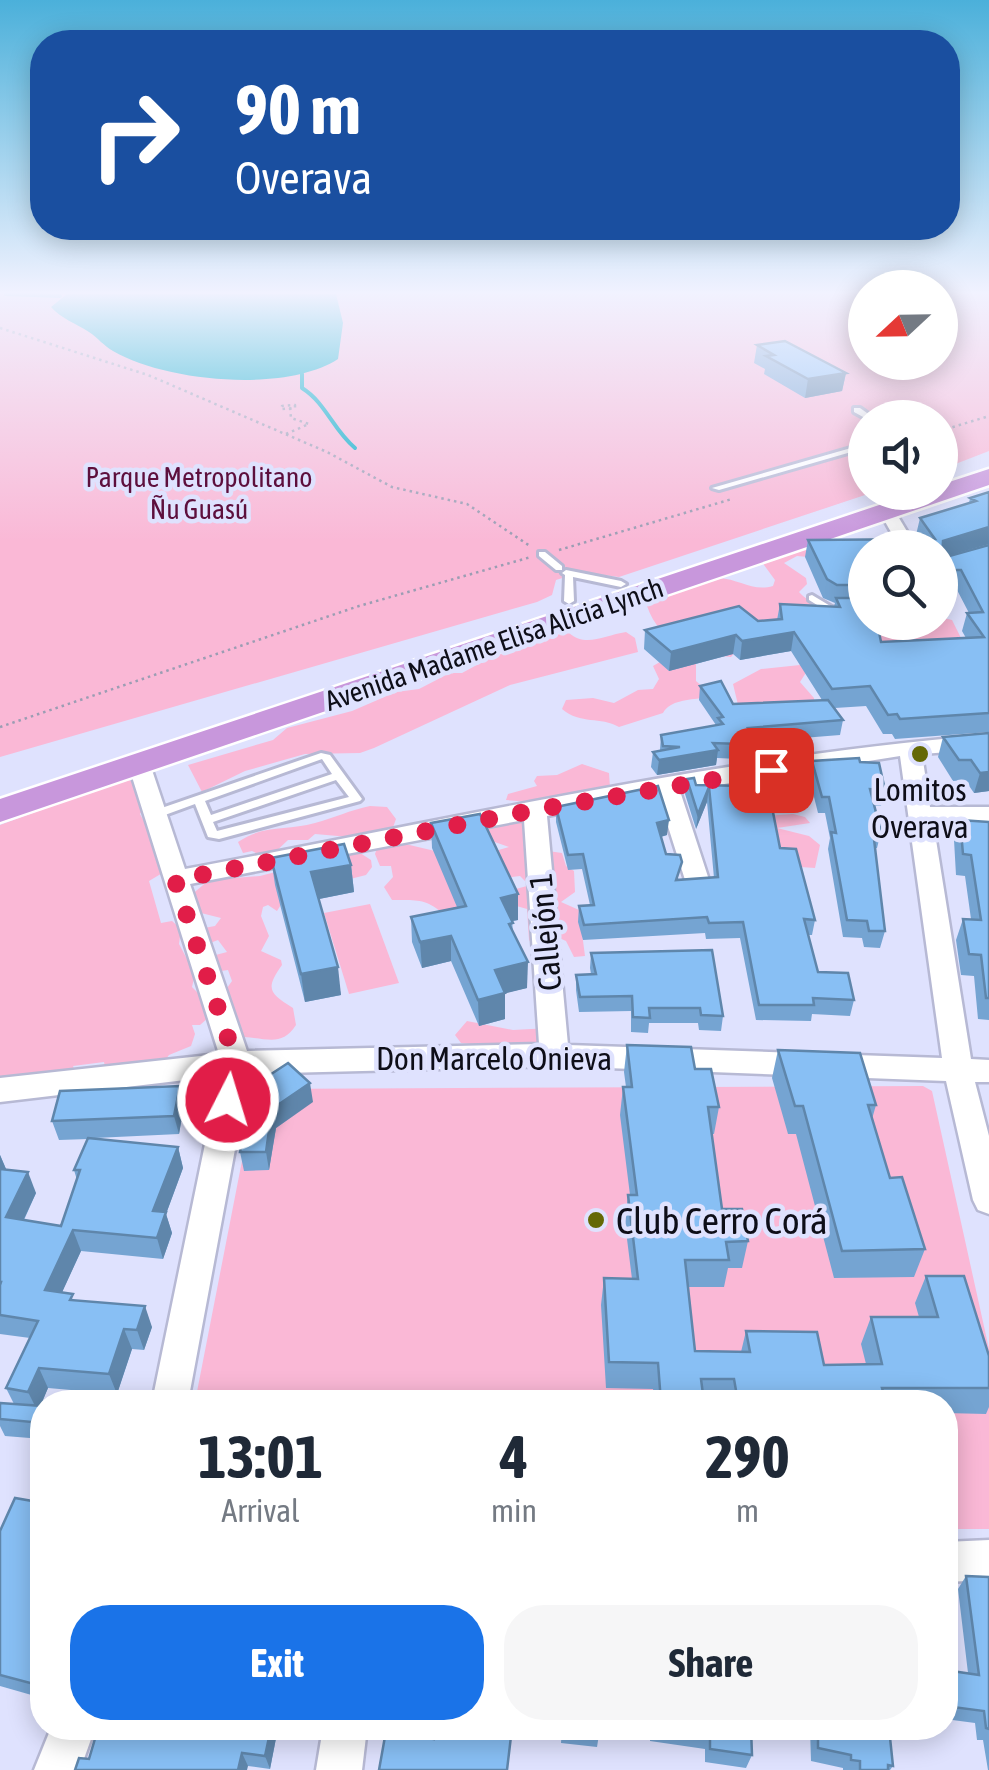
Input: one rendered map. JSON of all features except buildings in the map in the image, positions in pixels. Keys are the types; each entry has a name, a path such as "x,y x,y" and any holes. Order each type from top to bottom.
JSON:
{"highway":[{"name":"Avenida Madame Elisa Alicia Lynch","path":"958,478 986,477"},
{"name":"Avenida Madame Elisa Alicia Lynch","path":"958,484 986,477"},
{"name":"Avenida Madame Elisa Alicia Lynch","path":"0,811 133,755 242,716 253,705 566,580 620,584 865,510"},
{"name":"Avenida Madame Elisa Alicia Lynch","path":"0,790 133,755 868,510"}],"street":[{"path":"175,880 668,786 910,748 989,742"},
{"path":"910,748 958,1071 989,1200"},
{"path":"133,755 236,1062 172,1390"},
{"path":"668,786 698,882"},
{"name":"Callejón 1","path":"535,810 554,1054"},
{"path":"918,814 989,814"},
{"name":"Don Marcelo Onieva","path":"0,1090 236,1062 554,1054 989,1071"},
{"path":"958,1561 989,1560"},
{"path":"57,1770 69,1740"},
{"path":"340,1770 344,1740"}],"lane":[{"path":"716,488 848,451"},
{"path":"542,554 566,580"},
{"path":"812,598 830,610 848,610"},
{"path":"154,815 320,756 326,757 356,799 218,835 212,834 200,799"},
{"path":"207,820 339,775"}],"path":[{"path":"152,377 286,434 392,488 467,504 542,554"},
{"path":"286,434 309,424 291,418 290,408"},
{"path":"958,426 989,416"},
{"path":"0,726 359,606 660,524 744,496"}],"green space":[{"name":"Parque Metropolitano Ñu Guasú","path":"0,377 848,377 848,380 958,380 958,377 989,377 989,451 958,463 958,400 848,400 848,501 619,577 582,572 556,580 552,595 0,757"},
{"path":"813,549 808,557 797,556 784,563 806,578 807,584 799,592 848,621 848,640 952,640 807,671 800,682 814,698 814,708 739,709 733,684 761,669 800,665 795,654 781,643 735,652 731,657 704,653 670,638 647,606 669,590 701,580 719,578 759,587 773,586 775,580 761,561"},
{"path":"626,632 635,638 638,652 510,685 360,753 305,754 245,771 202,792 188,765 273,740 287,728 352,711 396,692 419,689 450,673 462,673 534,634 569,633 589,640"},
{"path":"665,659 696,663 696,681 705,689 702,698 675,703 663,713 619,727 576,717 562,709 566,700 593,698 614,703 638,690 653,689 659,679 653,666"},
{"path":"582,764 609,773 610,788 541,803 506,800 508,794 537,786 537,776 557,775"},
{"path":"127,778 137,786 145,806 140,814 164,872 149,881 161,923 172,921 181,929 179,944 195,974 192,987 205,1000 209,1017 200,1025 192,1025 195,1034 191,1046 169,1055 163,1063 132,1066 128,1062 117,1068 105,1067 104,1062 73,1066 75,1072 0,1089 0,825"},
{"path":"370,806 387,807 396,819 392,830 372,839 315,834 308,840 288,840 268,859 252,851 243,853 238,842 266,830 315,823"},
{"path":"793,814 810,823 777,828 809,836 820,845 815,868 786,866 766,816"},
{"path":"457,818 523,821 548,851 562,853 566,866 574,871 575,892 561,902 579,910 585,956 574,957 566,941 557,937 562,963 551,964 529,940 527,909 513,905 512,890 527,883 520,876 504,878 495,851 509,847 489,840"},
{"path":"401,843 435,851 467,904 443,914 426,903 392,900 384,887 393,877 391,866 380,866 375,854 377,848"},
{"path":"357,851 371,860 372,867 366,875 287,895 277,911 268,905 263,907 261,916 269,936 261,951 281,960 272,990 293,1008 296,1025 279,1039 244,1037 222,995 232,981 228,970 221,971 208,957 227,952 218,940 210,943 204,928 215,926 221,918 197,912 190,896 209,880 260,876"},
{"path":"370,904 399,983 349,994 324,913"},
{"path":"467,1021 513,1030 550,1028 560,1042 511,1048 461,1043 455,1035"},
{"name":"Club Cerro Corá","path":"923,1086 932,1091 989,1349 989,1529 958,1529 958,1390 197,1390 256,1089"}],"water":[{"path":"200,377 283,377 258,380"}],"waterway":[{"path":"302,377 302,388 355,448"}],"place":[{"name":"Lomitos Overava","path":"920,754"},
{"name":"Club Cerro Corá","path":"596,1220"}],"route":[{"path":"228,1100 236,1062 175,880 535,810 771,770"}]}
